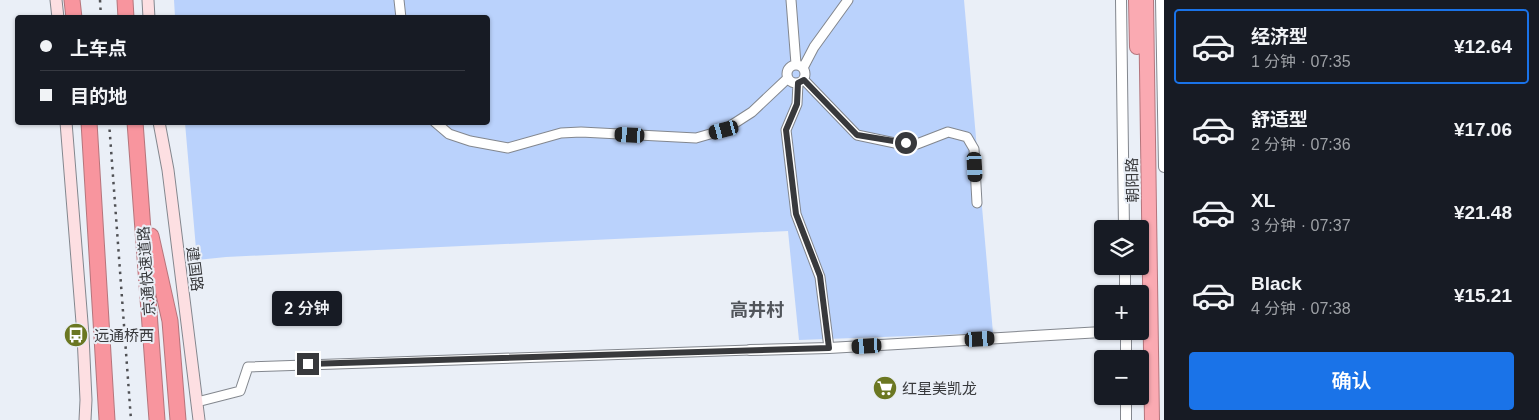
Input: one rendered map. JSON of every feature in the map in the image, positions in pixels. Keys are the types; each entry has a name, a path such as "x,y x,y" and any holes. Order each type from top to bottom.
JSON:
{"highway":[{"path":"72,0 74,15"},
{"path":"79,0 81,15"},
{"path":"125,0 126,15"},
{"path":"131,0 131,15"},
{"name":"朝阳路","path":"1136,0 1140,220"},
{"name":"朝阳路","path":"1146,0 1152,420"},
{"path":"88,125 102,346 98,419"},
{"name":"京通快速道路","path":"134,125 157,420"},
{"path":"140,184 170,321 178,420"},
{"path":"1140,275 1143,420"}],"main road":[{"path":"56,0 58,15"},
{"path":"148,0 149,15"},
{"path":"66,125 83,335 98,419"},
{"name":"建国路","path":"160,125 168,170 199,420"}],"street":[{"path":"399,0 401,15"},
{"path":"791,0 799,66 805,74 801,81 797,104 786,130 796,214 820,276 829,348"},
{"path":"801,81 792,83 788,78 787,72 799,66 848,0"},
{"name":"朝阳路","path":"1121,0 1124,220"},
{"path":"1161,0 1164,167"},
{"path":"438,125 449,134 470,141 508,148 561,133 581,132 696,138 724,130 752,112 788,78"},
{"path":"801,81 857,135 917,144 948,132 967,138 974,149 977,203"},
{"path":"197,402 240,391 248,366 829,348 1094,332"},
{"path":"1126,405 1126,420"}],"shaded area":[{"path":"174,0 964,0 993,333 799,340 788,231 226,257 197,260 185,125 490,125 490,15 175,15"}],"railway":[{"path":"100,0 101,15"},
{"path":"109,125 131,420"}],"place":[{"name":"远通桥西","path":"76,335"},
{"name":"红星美凯龙","path":"885,388"}],"district":[{"name":"高井村","path":"757,310"}],"route":[{"path":"308,364 829,348 820,276 796,214 786,130 797,104 798,83 804,80 857,135 906,143"}]}
